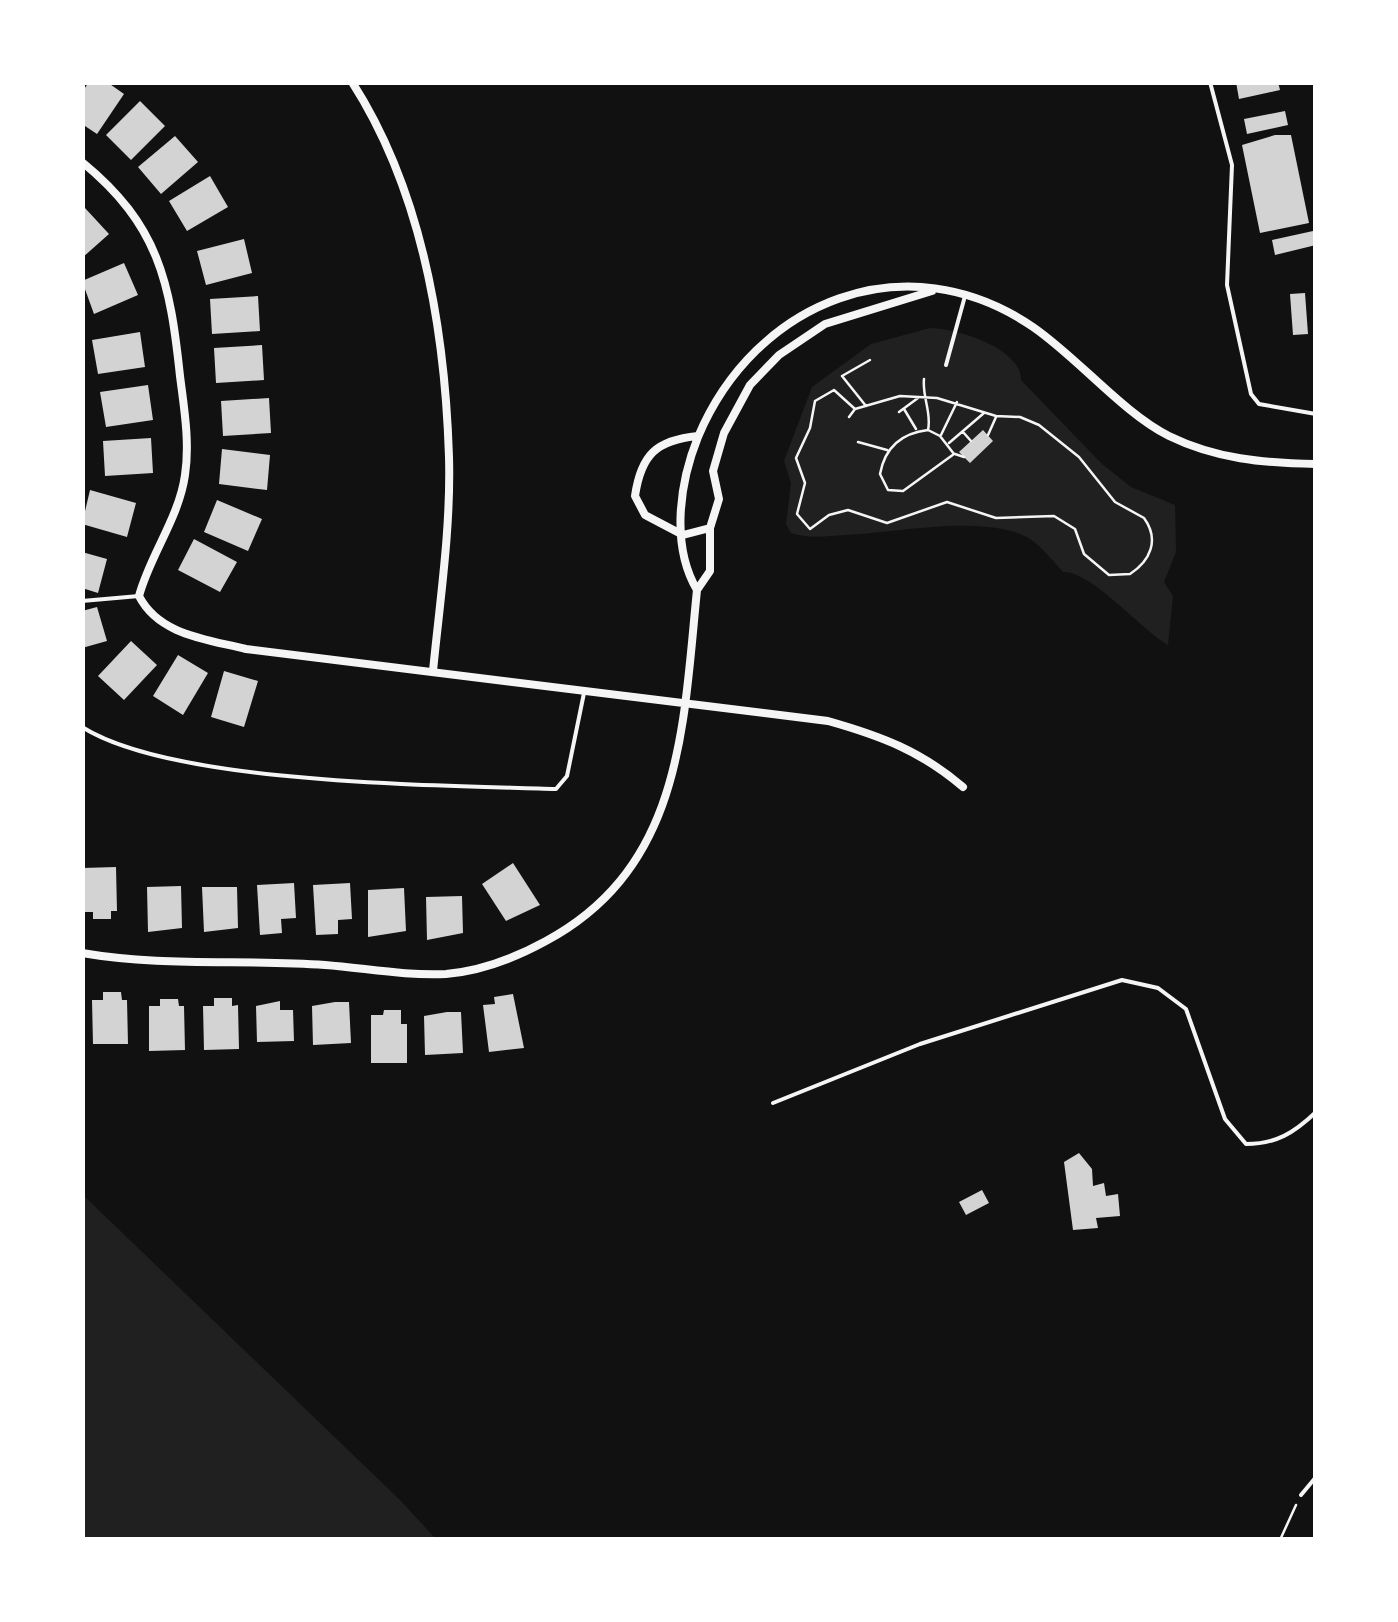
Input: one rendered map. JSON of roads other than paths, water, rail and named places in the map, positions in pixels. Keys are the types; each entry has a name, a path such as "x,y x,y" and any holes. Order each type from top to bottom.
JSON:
{"street":[{"path":"352,82 393,161 429,280 449,456 447,535 432,671"},
{"path":"82,162 115,189 146,230 164,271 173,312 187,434 186,477 139,596 149,616 179,631 246,649 685,700 828,721 895,740 932,760 963,787"},
{"path":"697,590 686,572 679,502 698,436 740,366 788,322 850,292 888,284 965,296 1030,325 1166,434 1212,454 1261,464 1316,464"},
{"path":"82,953 130,962 324,965 446,974 488,967 571,928 611,893 646,846 665,806 676,765 697,590 710,571 710,528 719,499 713,470 724,433 750,385 780,355 825,324 932,291"},
{"path":"698,436 674,438 653,448 638,471 635,496 645,515 683,534 710,528"}],"lane":[{"path":"1210,82 1232,165 1227,285 1251,394 1259,404 1316,414"},
{"path":"946,365 965,296"},
{"path":"82,601 139,596"},
{"path":"82,727 104,741 175,760 423,785 556,789 567,776 585,689"},
{"path":"772,1103 920,1044 1122,980 1158,988 1186,1009 1225,1119 1246,1144 1270,1144 1299,1128 1316,1112"},
{"path":"1300,1495 1316,1477"}]}
